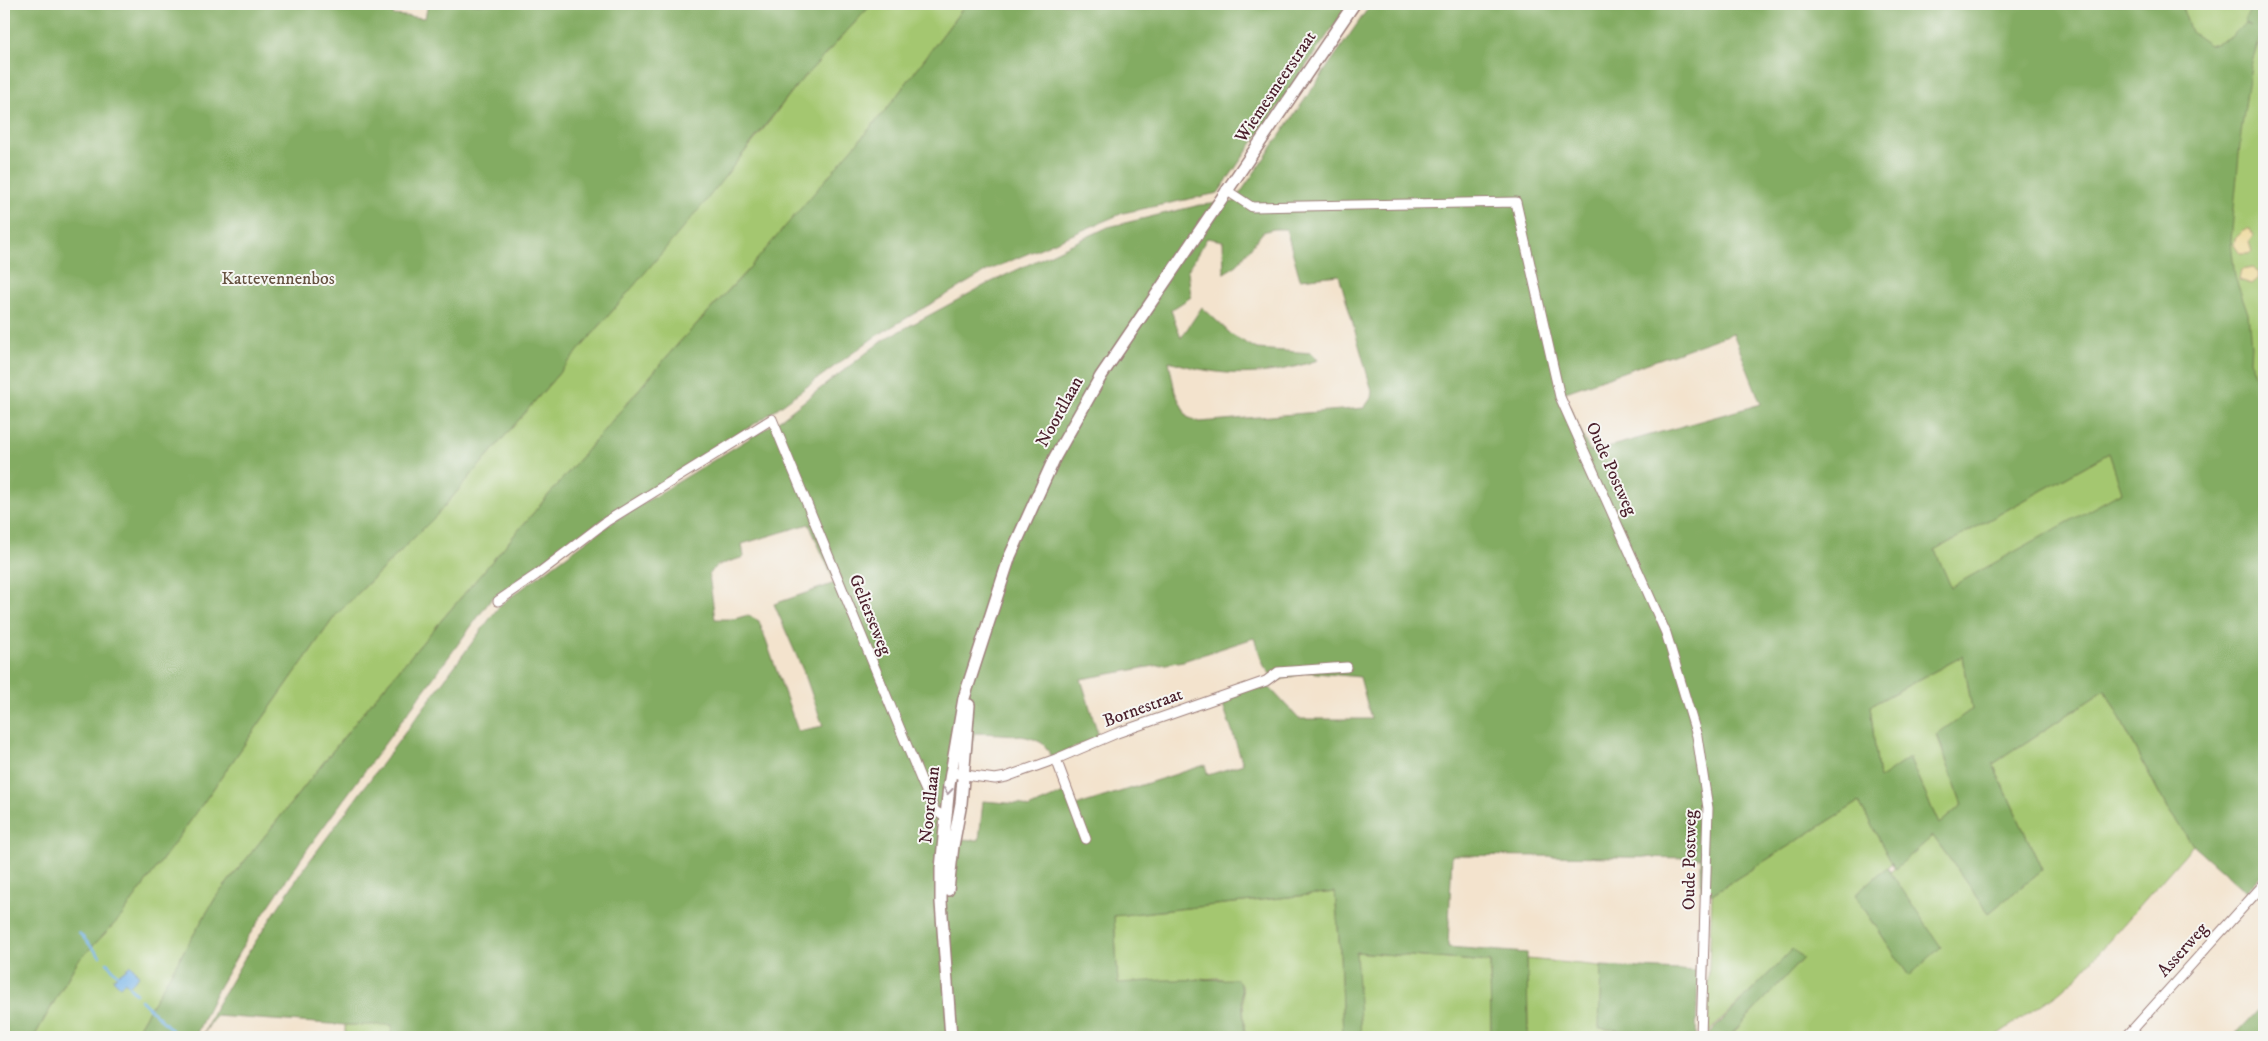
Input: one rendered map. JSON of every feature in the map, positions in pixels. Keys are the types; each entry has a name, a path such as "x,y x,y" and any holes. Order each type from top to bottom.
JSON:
{"main road":[{"name":"Wiemesmeerstraat","path":"1226,190 1354,4"},
{"name":"Noordlaan","path":"951,1037 941,902 945,817 950,773 964,698 989,618 1010,556 1055,457 1100,376 1226,190"},
{"name":"Noordlaan","path":"944,940 950,866 965,775 966,734 972,676"}],"street":[{"name":"Oude Postweg","path":"1226,190 1252,207 1516,202 1560,397 1666,633 1697,736 1708,808 1701,1037"},
{"name":"Gelierseweg","path":"498,601 536,575 606,521 772,419 922,782 936,811 945,817"},
{"name":"Bornestraat","path":"950,773 996,778 1006,777 1056,759 1117,733 1266,681 1278,672 1347,668"},
{"path":"1056,759 1086,839"},
{"name":"Asserweg","path":"2126,1037 2264,884"}],"green space":[{"name":"Kattevennenbos","path":"4,4 395,4 393,15 425,18 428,4 872,4 797,85 705,202 436,516 335,616 120,918 77,962 34,1037 4,1037"},
{"path":"872,4 966,4 889,106 784,231 676,346 375,698 216,897 133,1037 34,1037 77,962 120,918 335,616 436,516 609,315 758,136 797,85"},
{"path":"966,4 1349,4 1218,193 1123,213 987,271 876,336 764,418 605,518 492,598 308,848 248,937 215,994 195,1037 133,1037 216,897 375,698 676,346 746,272 889,106"},
{"path":"1371,4 2181,4 2191,32 2210,45 2231,37 2245,23 2251,26 2245,22 2245,18 2254,4 2264,4 2264,32 2251,65 2241,133 2231,241 2235,277 2248,313 2251,346 2250,360 2264,402 2264,873 2246,892 2193,845 2167,808 2105,690 1993,764 2042,870 1989,913 1933,836 1895,869 1859,802 1712,894 1701,893 1701,858 1452,855 1448,947 1527,953 1528,1037 1491,1037 1490,962 1356,952 1361,1037 1343,1037 1340,951 1335,892 1114,916 1118,983 1236,979 1241,985 1245,1037 391,1037 392,1025 345,1025 215,1016 202,1037 217,1005 244,959 302,871 500,605 611,523 781,419 883,340 989,283 1108,227 1200,205 1234,202","holes":["1274,229 1286,229 1300,279 1339,275 1372,391 1371,398 1364,408 1200,422 1187,417 1175,392 1169,361 1207,371 1244,374 1280,370 1318,360 1312,353 1257,349 1232,335 1202,307 1181,338 1171,310 1191,297 1188,270 1207,238 1223,241 1224,273 1237,265 1263,232","1733,333 1761,404 1590,452 1563,393","2109,453 2122,492 1951,587 1935,550","809,524 835,583 774,604 805,675 823,726 798,731 759,621 748,615 734,619 715,619 709,575 716,566 744,557 742,544","1254,638 1264,666 1276,681 1306,672 1360,677 1371,719 1299,719 1270,688 1252,686 1221,699 1243,764 1208,775 1205,765 1072,807 1066,792 1028,808 1020,804 983,801 979,840 959,839 974,733 1008,734 1034,739 1044,745 1051,757 1099,737 1081,679 1183,661","1963,656 1972,709 1937,734 1962,805 1939,824 1909,758 1879,779 1870,706"]},
{"path":"2155,4 2264,4 2264,513"},
{"path":"2109,453 2123,492 1951,588 1935,550"},
{"path":"1963,656 1972,709 1937,735 1962,805 1939,824 1909,758 1879,780 1870,706"},
{"path":"2105,690 2167,808 2193,845 2079,975 2058,993 1994,1037 1729,1037 1803,958 1793,950 1706,1035 1712,894 1859,802 1892,863 1855,895 1909,976 1940,947 1890,872 1933,836 1989,913 2042,870 1993,764"},
{"path":"1887,867 1941,947 1909,976 1855,895"},
{"path":"1335,892 1340,951 1343,1037 1245,1037 1242,985 1218,978 1118,984 1114,916"},
{"path":"1793,949 1803,958 1729,1037 1706,1037"},
{"path":"1355,952 1490,962 1491,1037 1361,1037"},
{"path":"1527,959 1601,966 1600,1028 1678,1037 1528,1037"},
{"path":"1601,966 1698,971 1696,1037 1678,1037 1599,1028"},
{"path":"2264,1004 2264,1037 2233,1037"},
{"path":"345,1025 392,1025 391,1037 345,1037"}],"sand":[{"path":"2249,228 2254,235 2249,242 2252,252 2240,254 2234,245 2235,239 2244,230"},
{"path":"2253,268 2258,271 2258,279 2252,284 2239,280 2241,270"}],"water":[{"path":"131,965 139,976 129,986 125,982 120,986 113,979"}],"waterway":[{"path":"79,933 100,956"},
{"path":"107,963 118,975"},
{"path":"129,986 136,994"},
{"path":"141,1000 179,1037"}]}
